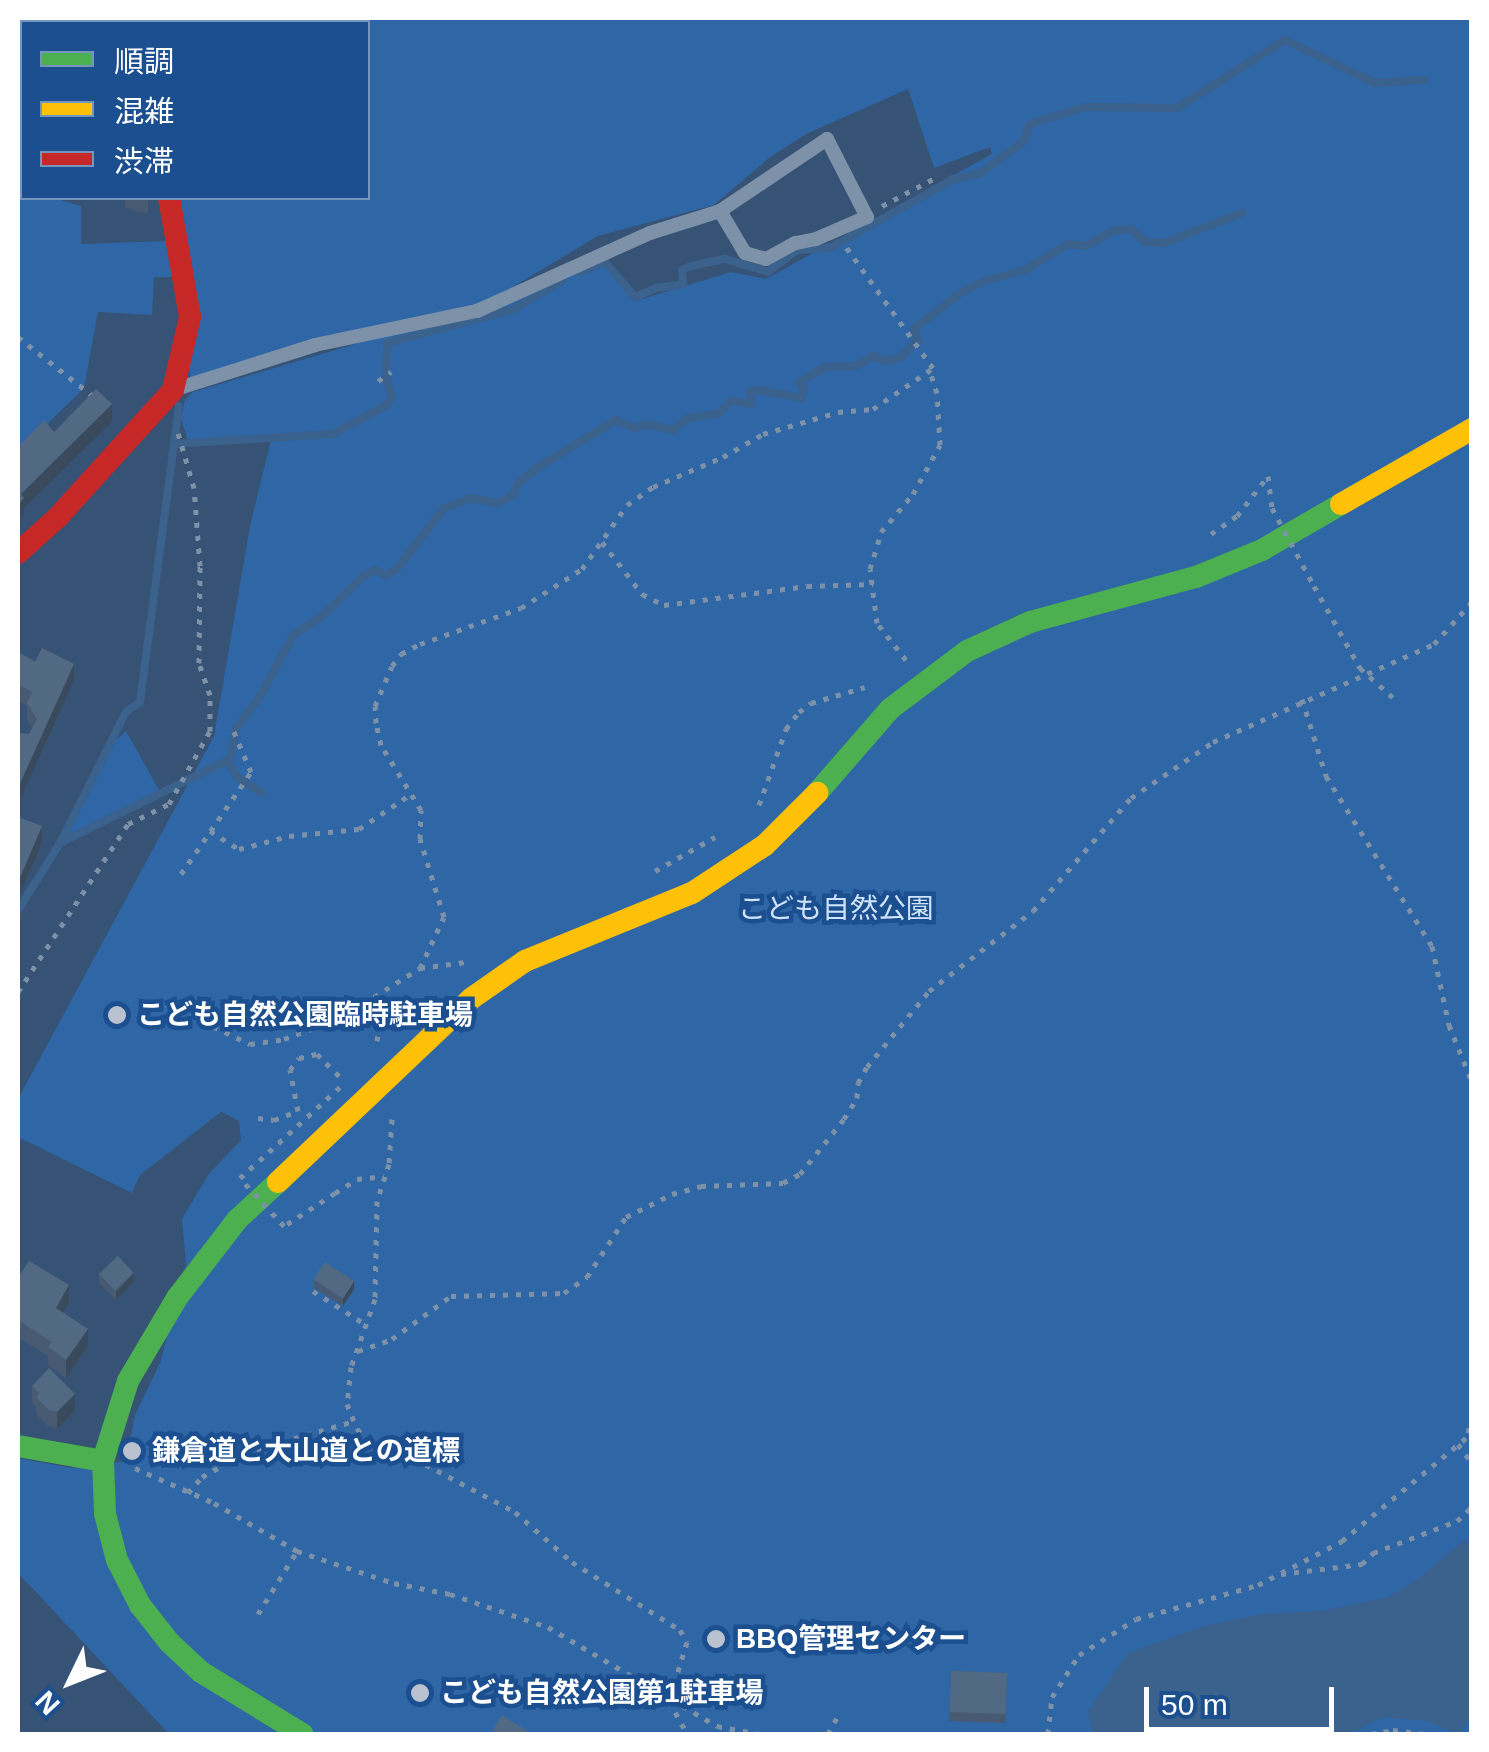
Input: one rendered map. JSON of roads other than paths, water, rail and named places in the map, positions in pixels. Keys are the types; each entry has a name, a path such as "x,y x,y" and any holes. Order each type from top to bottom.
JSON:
{"street":[{"path":"18,553 58,517 165,399 190,317 184,260 169,200"},
{"path":"302,1734 201,1672 169,1642 140,1605 117,1560 105,1514 103,1461 118,1403 152,1338 237,1220 472,998 525,961 716,879 790,824 890,710 967,651 1030,622 1196,577 1262,550 1472,430"},
{"path":"18,1446 103,1461"}],"lane":[{"path":"165,399 315,346 477,311 650,233 720,210 827,139 867,216 816,239 795,243 766,259 745,253 720,210"}],"waterway":[{"path":"580,272 605,262 635,297 656,288 683,284 682,270 691,266 725,259 768,272 797,250 832,247 953,179 979,174 1023,142 1030,124 1085,107 1177,108 1285,40 1375,83 1424,80"},
{"path":"60,843 230,759 236,729 261,695 293,635 321,617 366,574 375,570 385,575 396,570 444,508 471,498 497,503 513,495 518,483 537,468 616,420 634,428 646,424 673,430 688,418 718,414 731,401 751,404 750,392 801,398 804,391 800,382 825,367 856,366 873,356 886,361 901,357 918,340 914,329 959,294 984,281 1025,270 1068,244 1086,246 1113,231 1131,229 1145,242 1164,243 1242,213"},
{"path":"174,444 333,434 387,405 392,396 386,377 387,343 514,309 563,280"},
{"path":"18,910 60,843 126,712 140,702 179,407"},
{"path":"227,761 238,778 262,793"}],"place":[{"name":"こども自然公園臨時駐車場","path":"117,1015"},
{"name":"鎌倉道と大山道との道標","path":"132,1451"},
{"name":"BBQ管理センター","path":"716,1639"},
{"name":"こども自然公園第1駐車場","path":"420,1693"}],"park label":[{"name":"こども自然公園","path":"836,909"}]}
